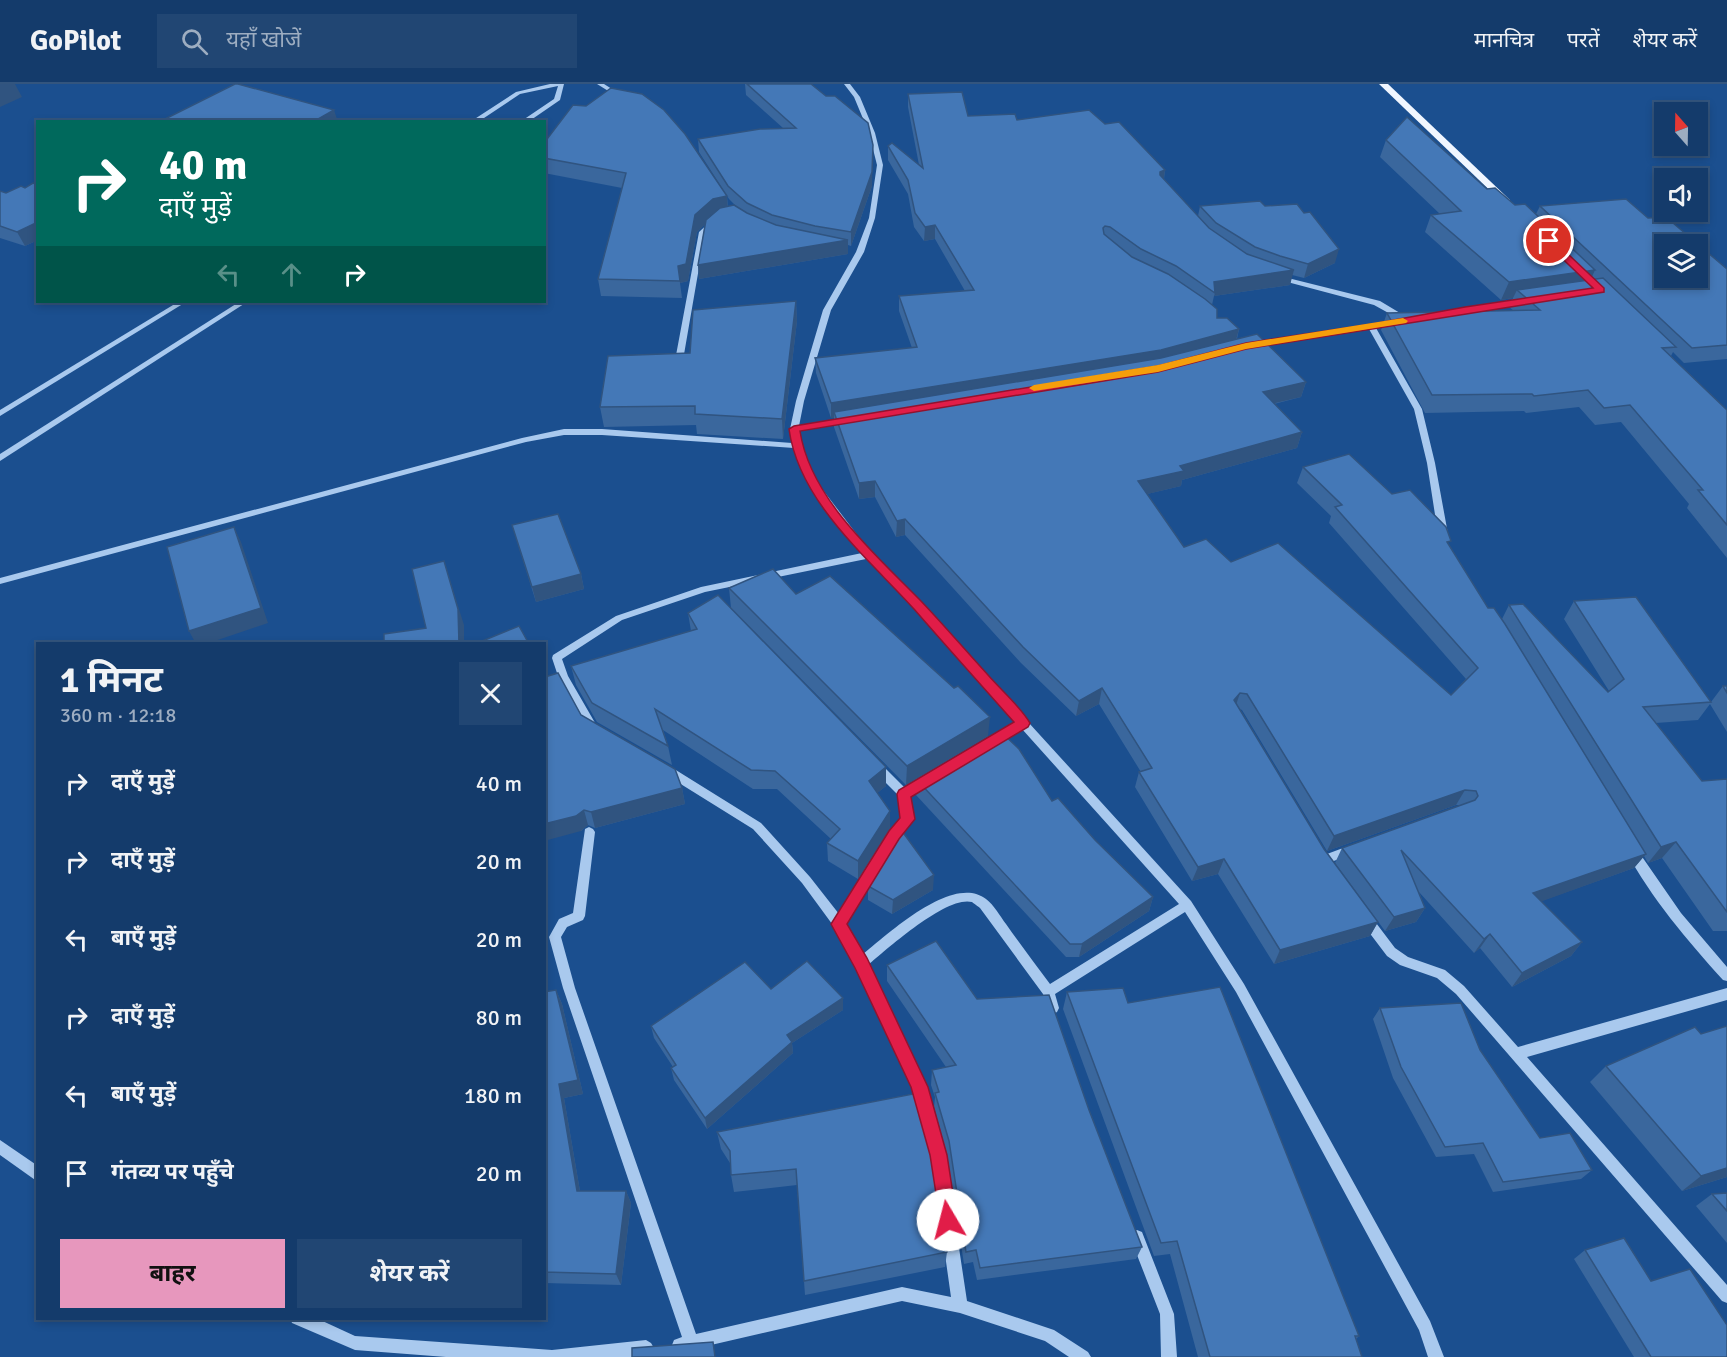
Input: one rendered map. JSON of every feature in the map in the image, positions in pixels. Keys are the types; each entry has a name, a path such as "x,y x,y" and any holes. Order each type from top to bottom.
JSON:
{"main road":[{"path":"1383,84 1514,208"}],"street":[{"path":"475,120 518,93 560,84 557,100 526,120"},
{"path":"600,84 626,98"},
{"path":"847,84 857,97 872,133 880,165 872,218 827,310 800,400 794,429 797,446 809,478 868,555 916,604 1187,905 1246,998 1425,1326 1436,1357"},
{"path":"678,367 702,232 718,218"},
{"path":"1272,275 1377,303 1408,320"},
{"path":"1431,316 1529,299"},
{"path":"0,414 180,303"},
{"path":"0,458 241,303"},
{"path":"1246,346 1420,318"},
{"path":"1372,327 1418,409 1431,463 1441,530 1449,549"},
{"path":"794,429 862,417"},
{"path":"0,581 513,443 564,432 797,446"},
{"path":"602,733 591,727 563,676 557,658 619,618 708,593 868,555"},
{"path":"983,747 1023,723"},
{"path":"839,924 894,835 908,819 904,794 870,760"},
{"path":"653,762 757,826 806,880 839,924 861,963 922,1098 938,1155 960,1306"},
{"path":"904,794 944,771"},
{"path":"590,832 579,916 563,923 555,937 569,988 692,1344"},
{"path":"1626,842 1644,872 1687,929 1727,976"},
{"path":"1324,860 1365,845"},
{"path":"861,963 934,907 952,900 973,897 984,904 1048,992 1059,1025"},
{"path":"1048,992 1187,905"},
{"path":"1358,908 1391,952 1404,961 1441,974 1460,990 1727,1296"},
{"path":"1516,1054 1727,994"},
{"path":"0,1147 36,1174"},
{"path":"1134,1229 1167,1314 1169,1357"},
{"path":"301,1320 355,1344 552,1357 692,1344 902,1294 960,1306 1049,1335 1083,1357"}],"building":[{"path":"235,84 334,110 316,120 163,120"},
{"path":"747,84 811,84 826,96 835,96 868,123 873,145 872,172 851,232 772,215 747,203 728,186 698,139 760,129 796,128"},
{"path":"611,88 642,94 664,110 685,134 727,196 713,199 695,215 686,264 678,266 680,281 598,279 626,173 546,158 546,140 573,105 586,106"},
{"path":"962,92 968,116 1015,114 1017,120 1089,110 1105,124 1119,122 1165,170 1160,172 1160,175 1209,228 1247,254 1294,270 1214,282 1215,293 1176,266 1141,249 1110,227 1105,226 1104,234 1132,257 1168,274 1217,309 1217,318 1227,318 1239,329 1161,350 831,403 815,358 917,347 899,296 974,290 935,225 925,227 915,213 908,180 888,146 892,143 923,168 908,94"},
{"path":"1407,117 1487,189 1495,188 1515,205 1525,204 1595,270 1509,282 1431,215 1461,211 1386,140"},
{"path":"33,183 36,184 36,223 17,232 0,226 0,191 6,193 21,186 25,188"},
{"path":"1626,199 1648,218 1654,218 1654,222 1672,222 1686,234 1654,234 1654,288 1708,288 1708,253 1727,269 1727,345 1692,348 1540,206"},
{"path":"1260,201 1265,206 1297,204 1304,213 1310,212 1339,249 1308,264 1280,256 1255,247 1216,223 1200,206"},
{"path":"734,205 776,225 848,240 698,265 706,220 720,208"},
{"path":"1603,278 1676,347 1662,348 1727,410 1727,525 1698,490 1703,490 1630,405 1604,408 1588,390 1534,396 1532,394 1432,395 1387,313 1540,310 1517,290"},
{"path":"796,301 782,419 695,414 695,406 600,407 608,356 690,353 693,310"},
{"path":"1257,334 1306,382 1263,392 1302,432 1180,466 1184,471 1138,481 1184,547 1206,539 1231,562 1278,543 1451,695 1478,668 1335,507 1342,505 1303,467 1349,454 1392,494 1410,490 1446,527 1451,541 1447,542 1488,608 1494,608 1505,624 1646,854 1533,893 1582,942 1522,973 1490,934 1484,939 1401,850 1425,908 1394,917 1342,848 1475,800 1478,796 1476,791 1465,790 1334,836 1247,694 1240,693 1234,700 1324,849 1378,922 1280,950 1224,859 1198,867 1139,772 1152,768 1102,688 1079,701 1023,647 905,519 897,521 875,481 859,483 834,412 1161,358"},
{"path":"558,514 581,574 532,587 512,525"},
{"path":"234,527 261,608 189,631 167,547"},
{"path":"444,561 458,609 459,642 384,642 384,634 426,628 412,569"},
{"path":"773,569 796,594 830,576 954,688 958,686 990,717 907,766 729,588"},
{"path":"718,595 886,767 869,781 890,811 858,861 827,843 840,829 775,771 751,770 655,709 668,746 592,703 571,666 697,629 688,613"},
{"path":"1636,597 1711,702 1643,707 1702,781 1727,779 1727,912 1676,842 1661,847 1509,605 1523,604 1608,692 1624,679 1574,601"},
{"path":"519,626 528,642 480,642"},
{"path":"546,673 548,676 558,673 581,715 675,769 682,788 591,812 584,810 576,816 546,824"},
{"path":"1000,731 1019,749 1052,801 1058,798 1095,840 1153,897 1082,944 1070,944 917,780"},
{"path":"899,827 934,875 893,900 868,886 875,875 871,873"},
{"path":"936,941 977,999 1049,995 1089,1110 1142,1247 980,1268 976,1250 966,1252 949,1141 935,1093 939,1092 932,1070 956,1065 887,965"},
{"path":"807,961 843,998 787,1035 792,1042 705,1118 671,1068 676,1065 651,1026 745,962 771,989"},
{"path":"1220,987 1359,1336 1355,1336 1362,1357 1210,1357 1177,1241 1161,1243 1067,992 1123,988 1128,1003"},
{"path":"556,990 578,1080 559,1084 577,1191 626,1191 616,1274 546,1272 546,992"},
{"path":"1461,1003 1480,1050 1540,1138 1570,1133 1592,1170 1503,1182 1483,1143 1445,1147 1401,1067 1380,1008"},
{"path":"1727,1026 1727,1168 1701,1176 1606,1066 1695,1027 1701,1034"},
{"path":"918,1093 930,1138 947,1252 804,1281 796,1169 731,1175 730,1151 717,1132"},
{"path":"1727,1193 1727,1211 1712,1194"},
{"path":"1624,1238 1651,1281 1690,1269 1727,1325 1727,1357 1651,1357 1585,1250"},
{"path":"713,1342 715,1357 632,1357 632,1348"}],"slow traffic":[{"path":"1034,388 1158,369 1246,346 1403,321"}],"route":[{"path":"948,1220 938,1155 919,1087 861,963 839,924 894,835 908,819 904,794 1023,723 916,604 868,555 835,513 809,478 797,446 794,429 1158,369 1246,346 1372,327 1465,309 1600,290 1549,241"}]}
